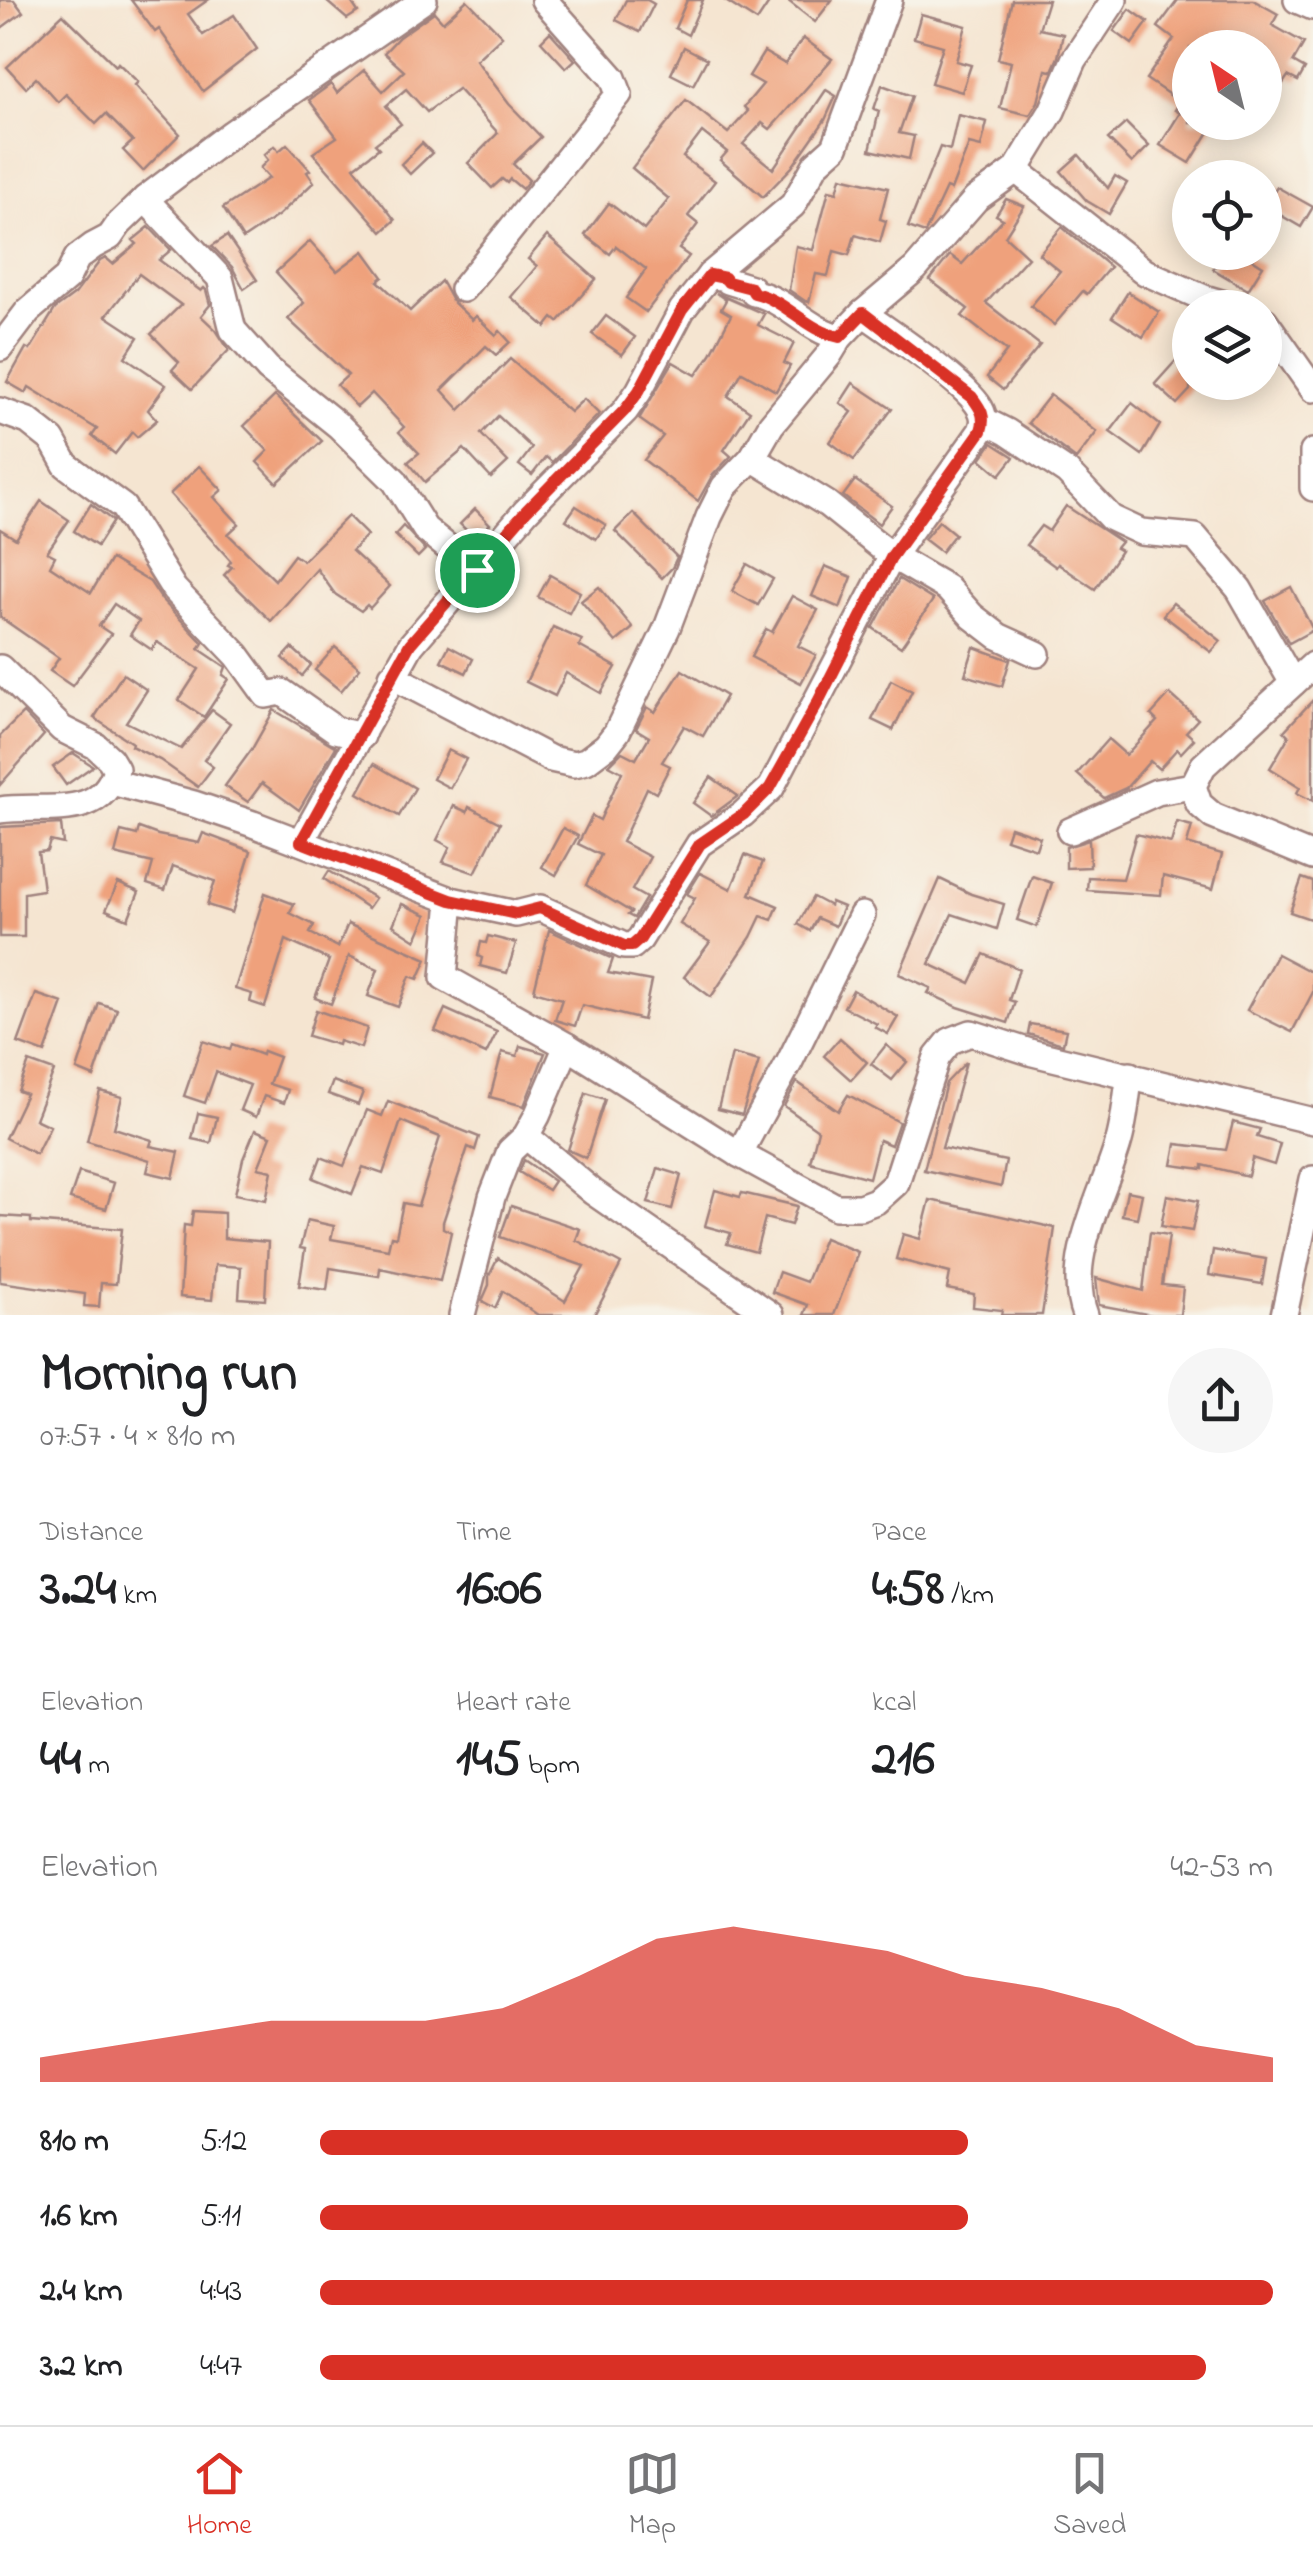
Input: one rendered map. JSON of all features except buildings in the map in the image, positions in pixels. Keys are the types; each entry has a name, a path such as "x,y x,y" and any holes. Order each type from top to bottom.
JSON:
{"street":[{"path":"0,348 28,310 67,278 77,258 110,237 145,199 232,133 424,0"},
{"path":"463,289 619,94 613,78 544,0"},
{"path":"301,842 392,676 431,619 526,511 625,410 682,310 710,275 794,205 816,164 835,146 889,0"},
{"path":"392,676 550,760 574,764 596,755 617,732 643,681 724,487 752,458 770,425 840,337 915,270 976,199 1016,170 1052,111 1074,60 1114,0"},
{"path":"1297,0 1313,7"},
{"path":"1016,170 1145,272 1186,290"},
{"path":"145,199 220,278 233,330 256,356 339,426 395,481 425,529 477,570"},
{"path":"710,275 769,296 822,334 840,337"},
{"path":"112,782 194,804 451,900 516,914 540,908 624,946 632,946 700,844 744,814 770,788 892,556 981,431 984,421 972,397 863,313"},
{"path":"1282,345 1313,389"},
{"path":"0,411 28,421 52,440 66,465 123,507 174,589 238,655 266,694 282,692 336,730 362,736"},
{"path":"984,421 1066,472 1111,518 1141,532 1195,537 1238,589 1293,682"},
{"path":"1313,452 1313,488"},
{"path":"752,458 827,504 892,556 947,588 972,616 998,636 1037,654"},
{"path":"1313,665 1202,766 1193,786 1199,804 1213,816 1313,857"},
{"path":"0,668 62,729 96,746 116,769 112,782 76,808 0,810"},
{"path":"1070,831 1157,792 1193,786"},
{"path":"451,900 444,977 836,1208 860,1207 876,1201 896,1184 937,1057 950,1041 971,1033 1034,1054 1313,1121"},
{"path":"739,1154 862,916"},
{"path":"462,1315 492,1197 510,1152 526,1136 567,1046"},
{"path":"1085,1315 1080,1302 1081,1260 1119,1141 1130,1075"},
{"path":"526,1136 593,1192 771,1315"},
{"path":"1284,1315 1313,1179"}],"route":[{"path":"710,275 769,296 822,334 840,337 863,313 972,397 981,410 981,431 892,556 770,788 744,814 700,844 632,946 624,946 540,908 516,914 451,900 301,842 410,644 477,570 526,511 625,410 682,310 710,275"}]}
